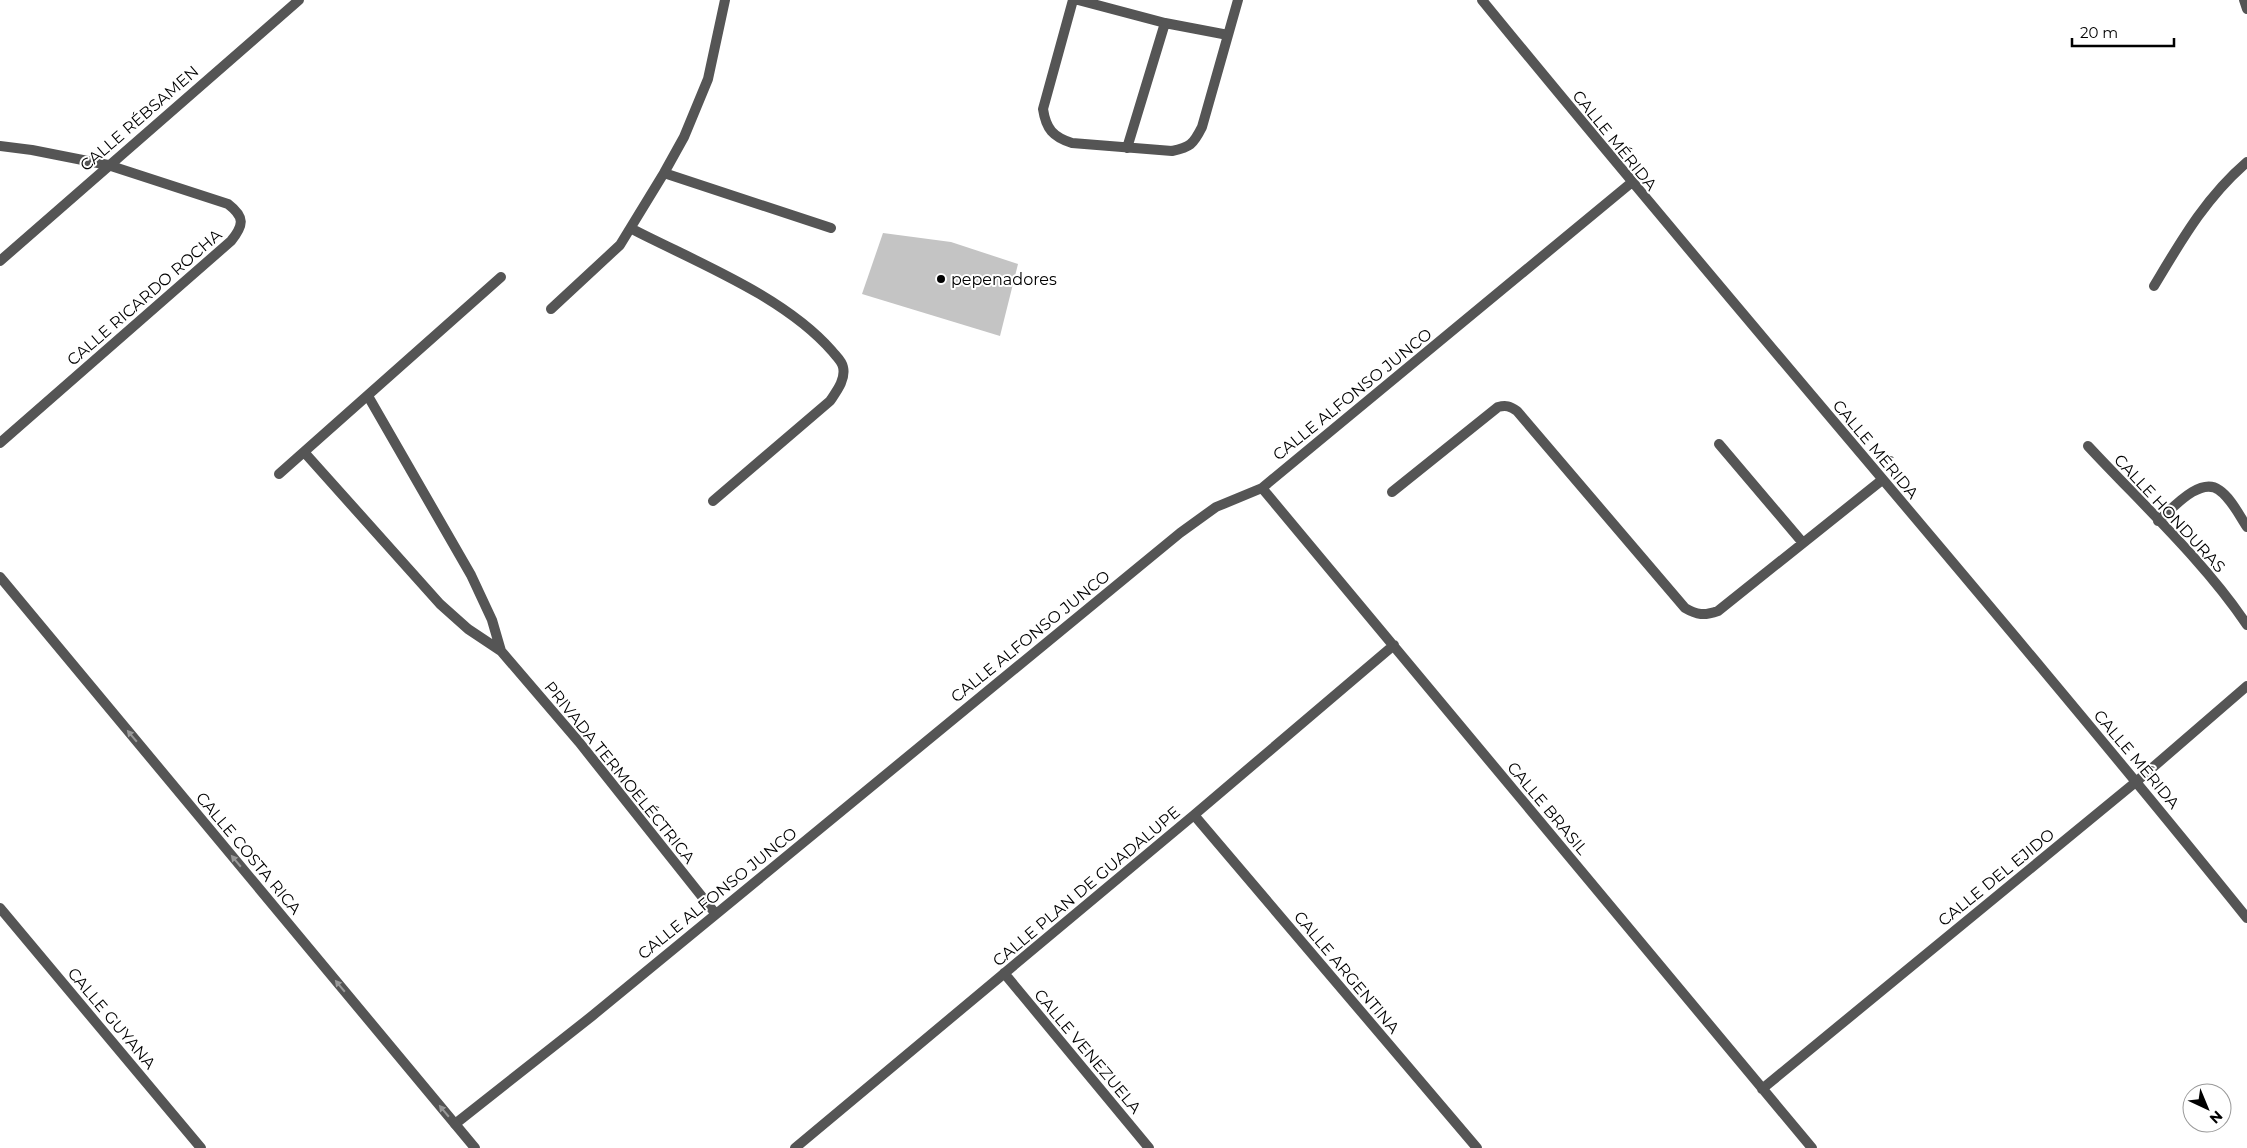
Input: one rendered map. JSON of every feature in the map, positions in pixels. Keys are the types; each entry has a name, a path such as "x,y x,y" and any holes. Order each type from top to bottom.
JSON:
{"street":[{"name":"CALLE RÉBSAMEN","path":"0,260 299,0"},
{"path":"551,310 614,252 632,229 664,173 684,137 708,78 725,0"},
{"path":"1073,0 1043,109 1045,124 1056,137 1072,143 1172,151 1188,148 1196,140 1202,128 1238,0"},
{"path":"1078,0 1165,23 1228,34"},
{"name":"CALLE MÉRIDA","path":"1482,0 1631,183 2137,781 2247,918"},
{"path":"2244,0 2247,9"},
{"path":"1127,148 1165,23"},
{"name":"CALLE RICARDO ROCHA","path":"0,146 32,150 108,165 228,204 238,212 242,222 239,232 231,241 0,443"},
{"path":"2154,286 2202,208 2233,174 2247,162"},
{"path":"664,173 831,228"},
{"name":"CALLE ALFONSO JUNCO","path":"455,1124 584,1022 1180,533 1216,507 1262,488 1631,183"},
{"path":"632,229 762,296 821,338 843,366 843,377 839,388 830,401 713,501"},
{"path":"279,474 501,277"},
{"name":"PRIVADA TERMOELÉCTRICA","path":"368,396 471,575 492,620 501,651"},
{"path":"1392,492 1498,407 1505,405 1518,411 1685,608 1695,614 1706,616 1718,612 1882,480"},
{"path":"1719,444 1803,543"},
{"name":"CALLE HONDURAS","path":"2088,446 2229,600 2247,625"},
{"name":"PRIVADA TERMOELÉCTRICA","path":"304,452 440,604 468,629 501,651 579,742 715,913"},
{"path":"2158,521 2191,493 2202,486 2211,486 2219,490 2227,498 2247,526"},
{"name":"CALLE BRASIL","path":"1262,488 1812,1148"},
{"name":"CALLE COSTA RICA","path":"0,577 475,1148"},
{"name":"CALLE PLAN DE GUADALUPE","path":"796,1148 1394,645"},
{"name":"CALLE DEL EJIDO","path":"1762,1089 2137,781 2247,686"},
{"name":"CALLE ARGENTINA","path":"1194,815 1477,1148"},
{"name":"CALLE GUYANA","path":"0,908 201,1148"},
{"name":"CALLE VENEZUELA","path":"1004,973 1149,1148"}],"building":[{"name":"pepenadores","path":"883,233 951,242 1018,264 1000,336 862,294"}],"place":[{"name":"pepenadores","path":"941,279"}]}
